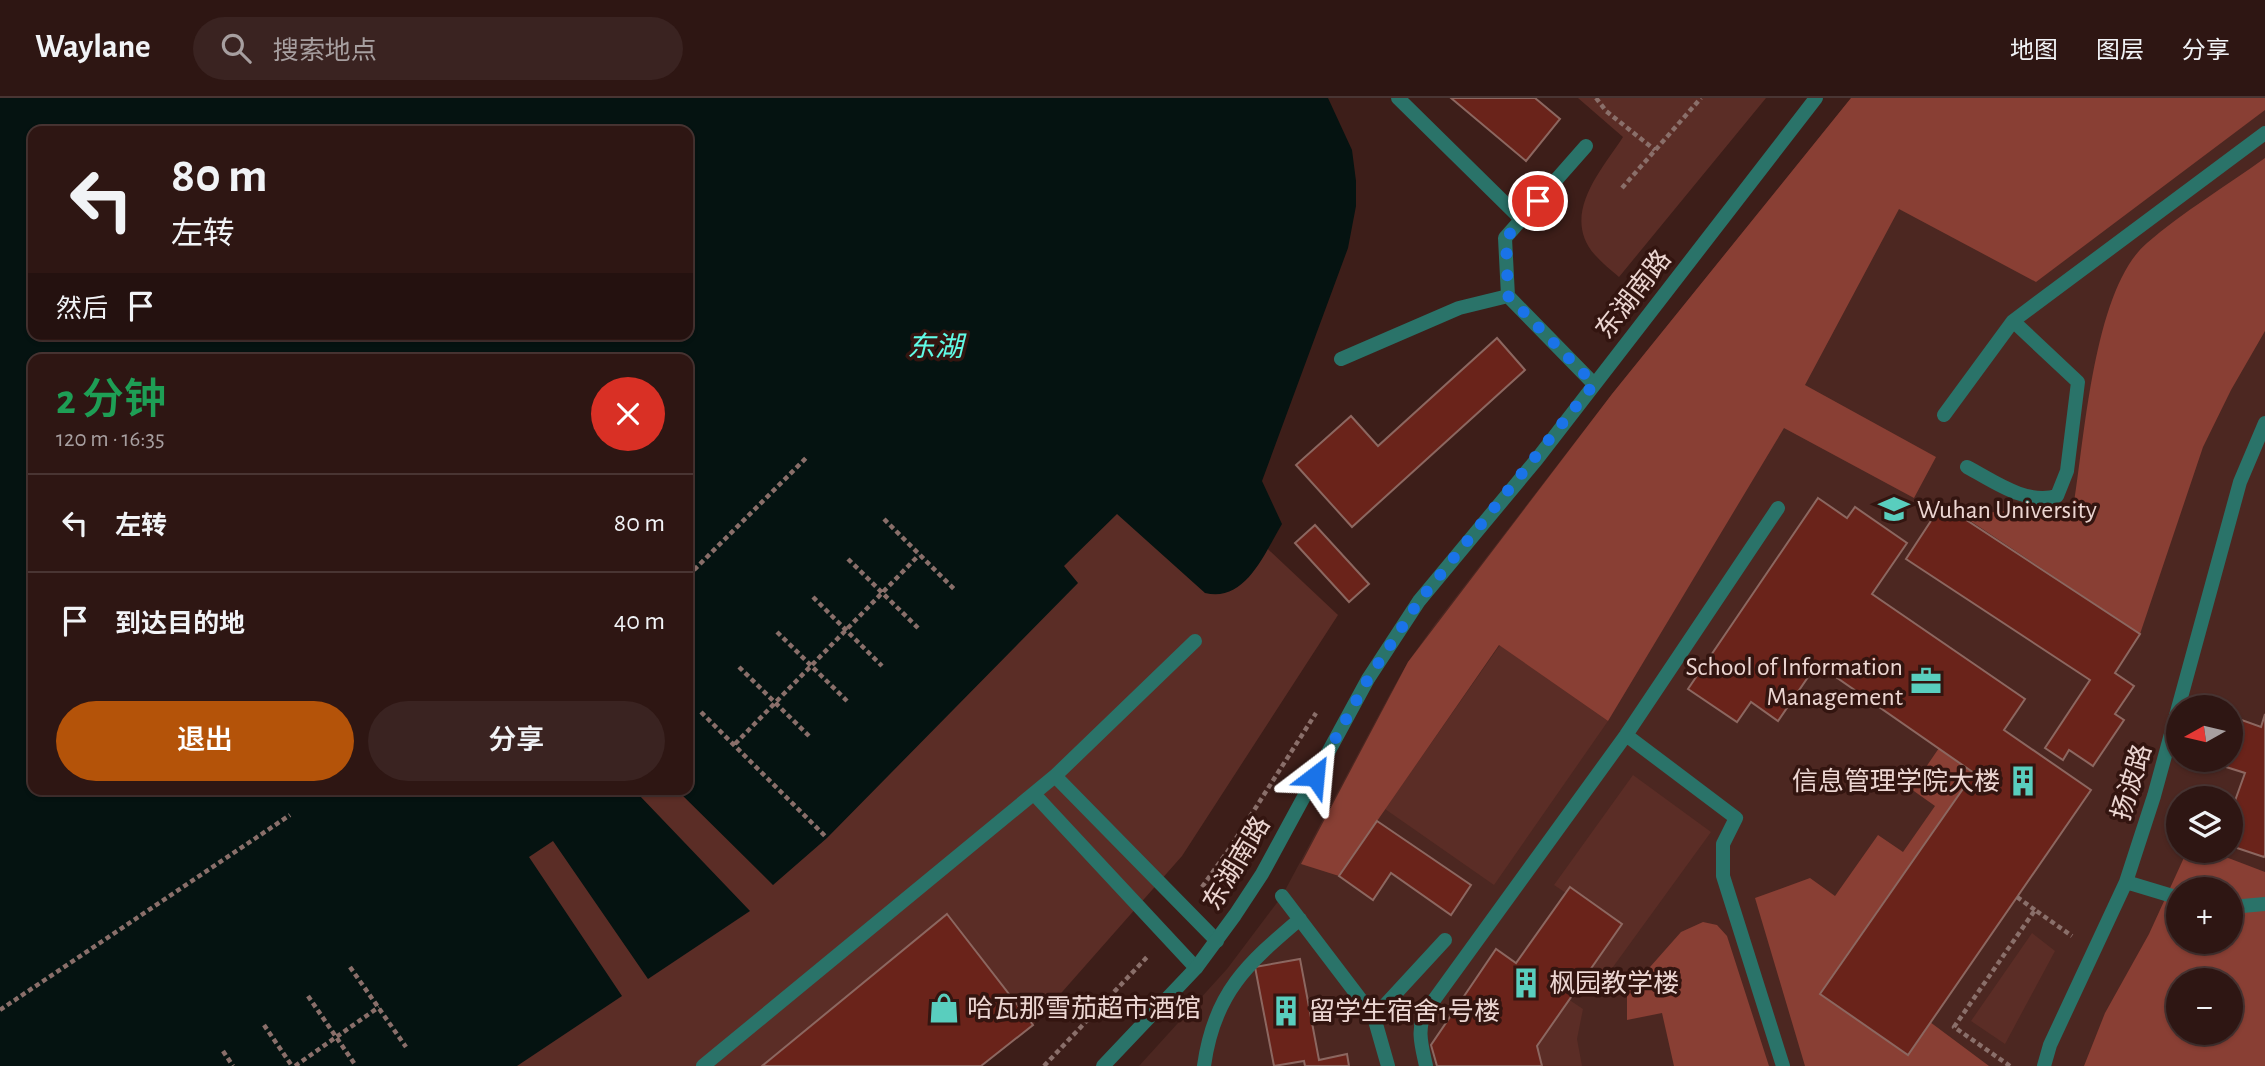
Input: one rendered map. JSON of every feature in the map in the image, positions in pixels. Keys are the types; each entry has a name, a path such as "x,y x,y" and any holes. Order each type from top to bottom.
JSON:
{"street":[{"path":"1398,98 1521,219"},
{"name":"东湖南路","path":"1103,1066 1196,968 1217,941 1262,874 1368,679 1419,601 1594,384 1816,98"},
{"path":"1944,415 2013,321 2265,133"},
{"path":"1586,146 1506,238 1508,296 1594,384"},
{"path":"1341,359 1458,308 1508,296"},
{"path":"1967,467 2023,495 2035,498 2057,496 2067,471 2078,382 2013,321"},
{"name":"扬波路","path":"2044,1066 2050,1045 2126,882 2154,796 2240,482 2265,423"},
{"path":"1426,1066 1420,1022 1426,1011 1626,735 1778,508"},
{"path":"703,1066 1055,776 1195,641"},
{"path":"1626,735 1736,818 1723,844 1723,876 1783,1066"},
{"path":"1055,776 1217,941"},
{"path":"1034,794 1196,968"},
{"path":"2126,882 2166,894"},
{"path":"1282,896 1374,1017 1388,1066"},
{"path":"2243,906 2265,904"},
{"path":"1204,1066 1213,1028 1230,990 1251,961 1300,919"},
{"path":"1374,1017 1445,940"}],"path":[{"path":"1597,98 1606,111 1655,150"},
{"path":"1622,188 1701,98"},
{"path":"693,571 808,456"},
{"path":"884,519 954,589"},
{"path":"734,744 919,555"},
{"path":"848,559 918,628"},
{"path":"813,597 882,666"},
{"path":"777,632 846,701"},
{"path":"739,667 809,736"},
{"path":"701,712 827,838"},
{"path":"0,1010 290,816"},
{"path":"2017,897 2092,951"},
{"path":"2010,1066 1954,1027 2035,910"},
{"path":"351,967 406,1047"},
{"path":"308,996 356,1066"},
{"path":"264,1025 293,1066 379,1007"},
{"path":"223,1051 233,1066"}],"shaded area":[{"path":"1578,98 1766,98 1619,277 1595,255 1585,240 1582,224 1583,209 1595,179 1623,137"},
{"name":"Wuhan University","path":"1851,98 2265,98 2265,1066 1139,1066 1227,969 1282,896 1391,692 1435,624 1612,394"},
{"path":"1851,98 2265,98 2265,110 2036,282 1899,209 1805,385 1936,457 1914,498 1784,428 1608,721 1499,645 1339,876 1301,864 1408,662 1612,394"},
{"path":"2265,158 2265,331 2231,390 2203,447 2140,634 1966,518 1998,511 2063,515 2069,513 2074,503 2095,364 2115,293 2129,264 2147,243 2161,232"},
{"path":"965,264 1338,615 1182,856 1033,1025 981,1066 0,1066 0,915 177,795 693,795 693,780"},
{"path":"1500,645 1608,721 1494,885 1385,809"},
{"path":"1939,748 1974,773 1821,993 1908,1055 1930,1022 1989,1066 1805,1066 1755,898 1810,878 1835,896 1878,835 1903,852 1935,806 1911,789"},
{"path":"1633,775 1711,832 1605,978 1590,967 1621,924 1570,887 1566,893 1554,885"},
{"path":"2182,863 2241,863 2265,872 2265,1066 2084,1066 2105,1013 2149,934 2166,897 2166,954 2243,954 2243,877 2175,877"},
{"path":"1703,922 1717,925 1727,936 1769,1066 1674,1066 1662,1013 1627,1020 1627,993 1681,932"},
{"path":"2032,933 2055,951 2005,1044 1971,1021"},
{"path":"1568,999 1583,1009 1577,1039 1582,1066 1542,1066 1537,1046"}],"water":[{"name":"东湖","path":"0,98 1328,98 1352,150 1356,206 1348,248 1262,481 1282,524 1261,561 1243,583 1232,590 1219,594 1205,593 1117,514 1064,566 1078,583 827,838 773,885 682,795 693,795 693,354 28,354 28,795 639,795 750,911 648,979 553,841 529,857 622,996 517,1066 0,1066"}],"building":[{"path":"1451,98 1535,98 1560,119 1526,161"},
{"path":"1497,338 1525,370 1352,527 1296,465 1351,416 1378,446"},
{"name":"信息管理学院大楼","path":"1818,498 1847,518 1855,507 1907,543 1872,594 2025,699 2004,730 2091,790 1908,1055 1820,994 1974,773 1817,664 1778,721 1751,702 1737,722 1688,689"},
{"path":"1942,504 2140,634 2115,673 2134,686 2115,714 2124,720 2093,766 2069,750 2063,760 2045,748 2090,680 1906,559"},
{"path":"1315,525 1369,584 1349,602 1295,543"},
{"path":"2265,714 2264,857 2243,850 2243,786 2240,786 2245,773 2242,772 2244,772 2244,721 2261,727"},
{"path":"1377,821 1471,885 1451,915 1391,873 1373,900 1339,876"},
{"name":"枫园教学楼","path":"1570,887 1622,924 1537,1046 1542,1066 1437,1066 1431,1045 1496,949 1516,963"},
{"path":"947,914 1033,1025 981,1066 762,1066"},
{"name":"留学生宿舍1号楼","path":"1300,959 1319,1060 1347,1054 1349,1066 1305,1066 1304,1061 1274,1066 1255,967"}],"place":[{"name":"Wuhan University","path":"1894,509"},
{"name":"School of Information Management","path":"1926,681"},
{"name":"信息管理学院大楼","path":"2023,781"},
{"name":"枫园教学楼","path":"1526,983"},
{"name":"哈瓦那雪茄超市酒馆","path":"944,1008"},
{"name":"留学生宿舍1号楼","path":"1286,1011"}],"route":[{"path":"1315,776 1368,679 1419,601 1594,384 1508,296 1506,238 1538,201"}]}
